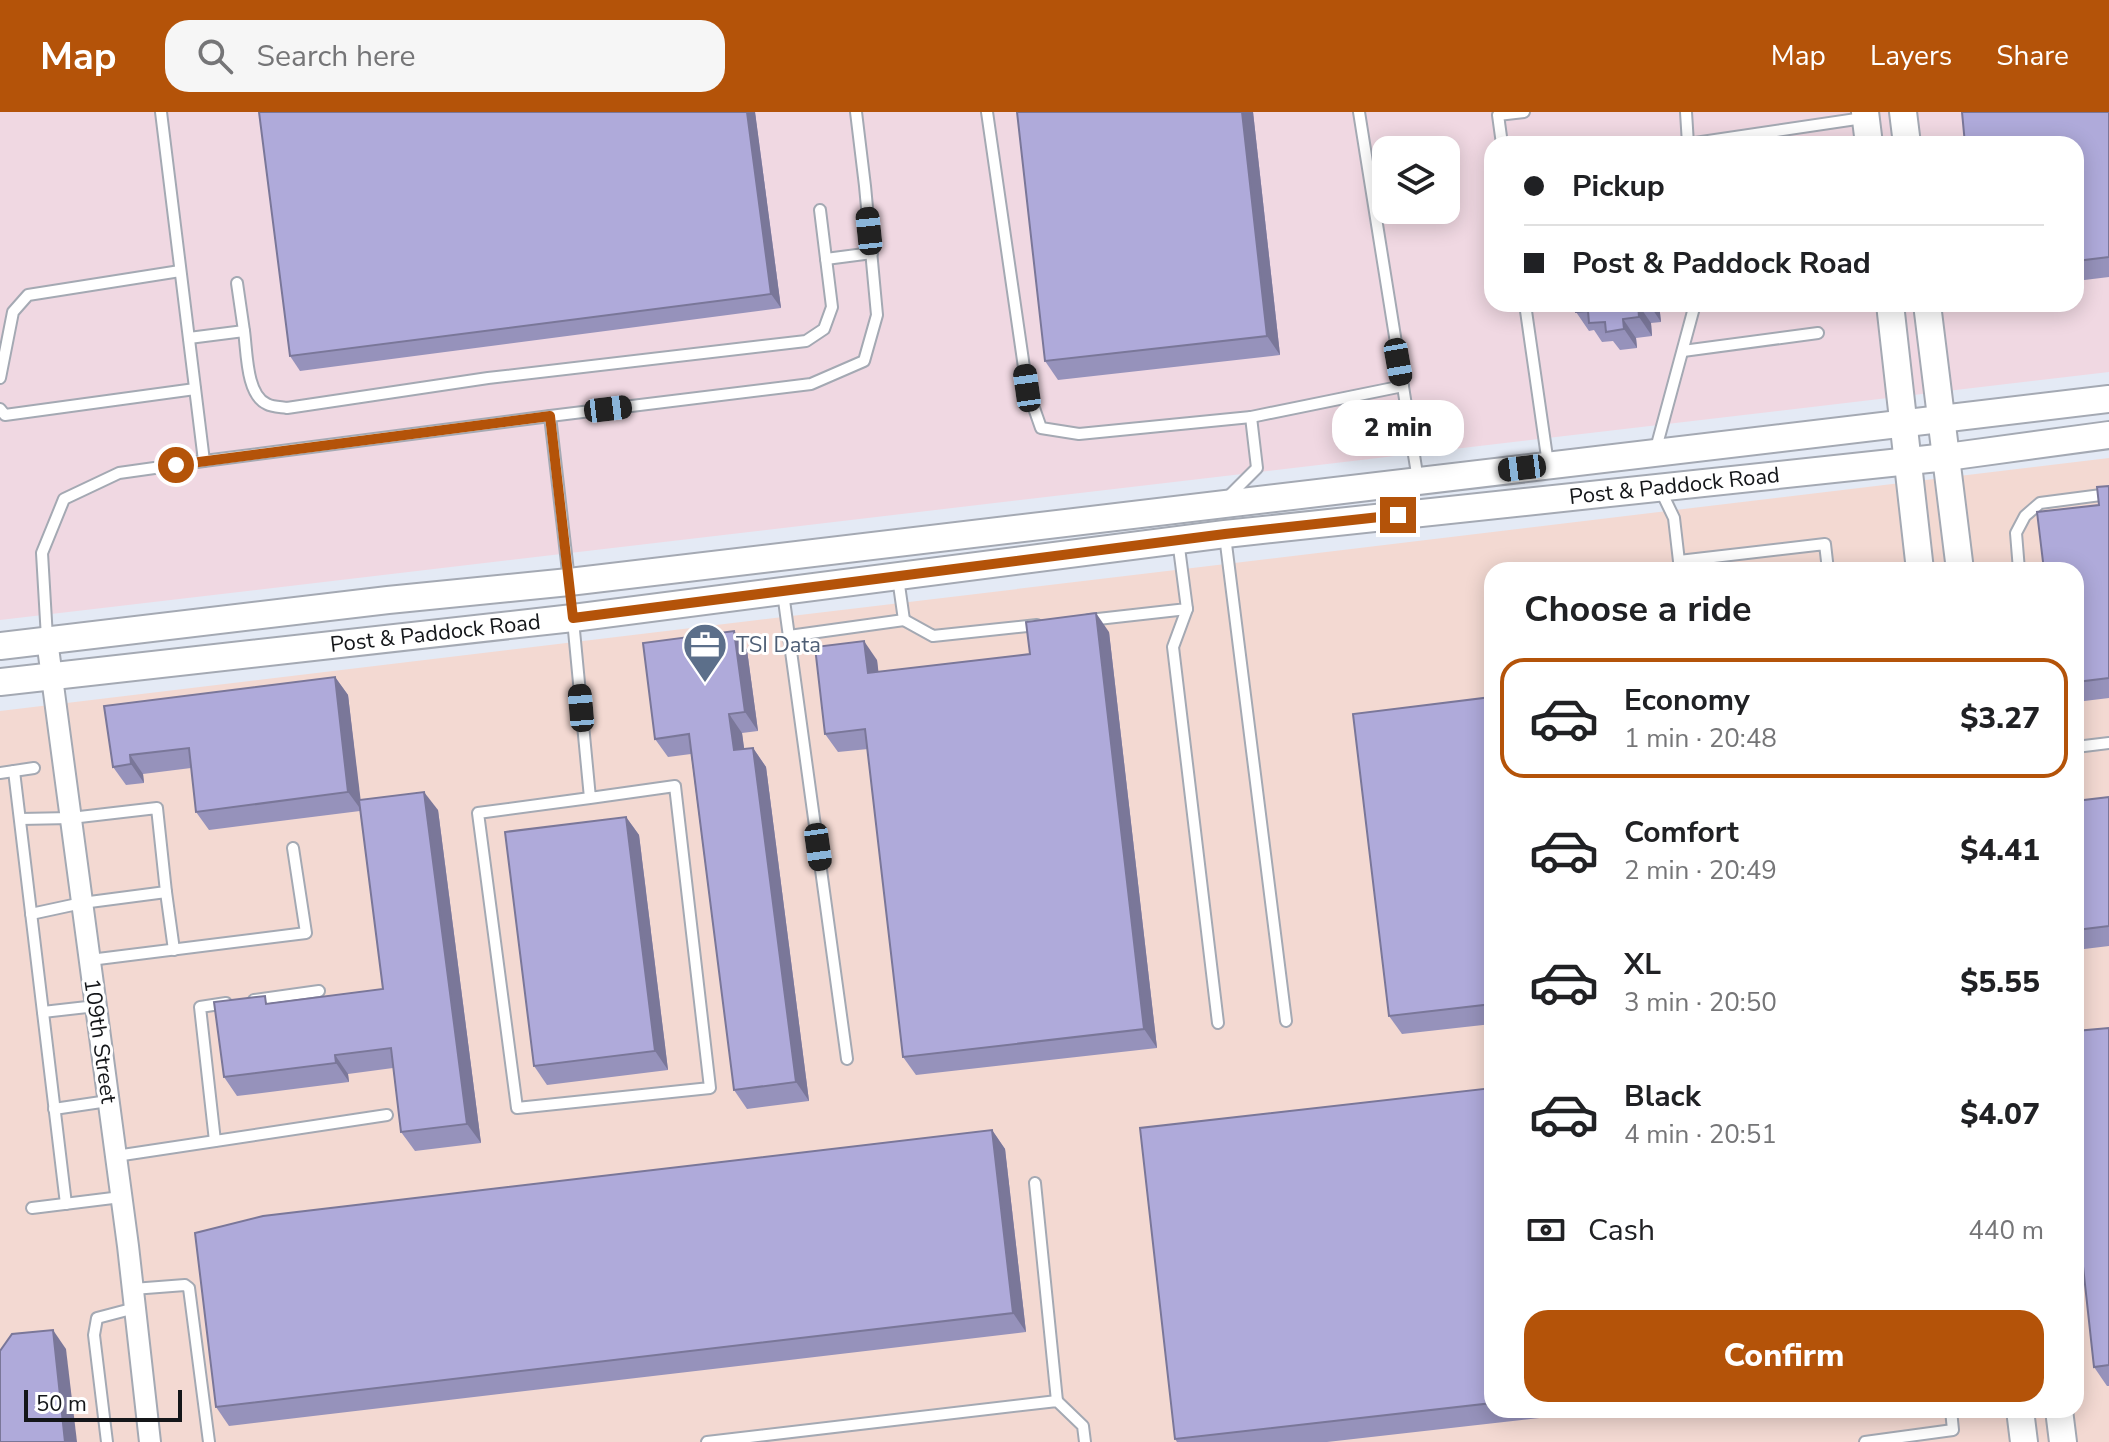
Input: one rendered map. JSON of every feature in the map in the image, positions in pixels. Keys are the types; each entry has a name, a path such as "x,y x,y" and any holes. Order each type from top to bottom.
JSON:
{"street":[{"path":"1903,112 1906,136"},
{"path":"1865,115 1868,136"},
{"path":"1891,312 1919,562"},
{"path":"1928,312 1959,562"},
{"name":"Post & Paddock Road","path":"0,646 569,582 2109,399"},
{"name":"Post & Paddock Road","path":"0,682 573,618 1225,534 1947,457 2109,435"},
{"path":"1655,452 1660,487"},
{"path":"1221,504 1225,534"},
{"path":"569,582 573,618"},
{"name":"109th Street","path":"47,640 116,1156 150,1442"},
{"path":"2021,1418 2024,1442"},
{"path":"2060,1418 2063,1442"}],"lane":[{"path":"161,112 204,461"},
{"path":"47,640 42,553 64,499 119,473 811,384 864,361 877,315 856,112"},
{"path":"987,112 1027,388 1041,428 1079,434 1251,417 1403,386"},
{"path":"1359,112 1418,480"},
{"path":"1501,136 1498,115 1524,112"},
{"path":"1686,112 1688,136"},
{"path":"1737,136 1865,115"},
{"path":"237,283 251,382 258,397 268,405 287,408 488,378 806,341 824,329 832,307 820,210"},
{"path":"826,259 872,253"},
{"path":"0,378 13,312 28,295 180,271"},
{"path":"1526,312 1548,465"},
{"path":"1655,452 1693,312"},
{"path":"189,338 244,331"},
{"path":"1683,351 1818,333"},
{"path":"0,409 5,415 195,389"},
{"path":"550,416 569,582"},
{"path":"1221,504 1257,468 1251,417"},
{"path":"1660,487 1674,518 1680,562"},
{"path":"2018,562 2016,533 2032,509 2040,503 2109,494"},
{"path":"1225,534 1286,1021"},
{"path":"1178,540 1187,609 1173,647 1218,1023"},
{"path":"1706,562 1825,544 1827,562"},
{"path":"898,576 904,620"},
{"path":"783,591 847,1059"},
{"path":"1076,621 1187,609"},
{"path":"573,618 590,798"},
{"path":"789,636 904,620 933,636 1044,624"},
{"path":"2084,746 2109,743"},
{"path":"0,773 34,768"},
{"path":"14,771 66,1204"},
{"path":"675,786 710,1088 517,1108 478,813 590,798 675,786"},
{"path":"20,819 71,818 157,808 174,950"},
{"path":"90,960 306,933 293,848"},
{"path":"31,914 82,903 166,892"},
{"path":"215,1141 200,1007 319,991"},
{"path":"43,1012 96,1006"},
{"path":"54,1109 108,1101"},
{"path":"116,1156 387,1115"},
{"path":"1035,1183 1057,1401 1083,1426 1085,1442"},
{"path":"32,1208 121,1197"},
{"path":"107,1442 94,1335 97,1318 134,1299 185,1285 189,1288 209,1442"},
{"path":"707,1442 1057,1401"},
{"path":"1865,1442 1953,1430 1952,1418"}],"shaded area":[{"path":"0,112 2109,112 2109,372 0,620"},
{"path":"2109,458 2109,1442 0,1442 0,711"}],"building":[{"path":"259,112 747,112 771,294 290,356"},
{"path":"1017,112 1242,112 1267,336 1045,361"},
{"path":"1962,112 2109,112 2109,257 2084,260 2084,136 1964,136"},
{"path":"1588,312 1639,312 1639,317 1623,319 1624,329 1606,332 1605,322 1589,323"},
{"path":"2109,486 2109,678 2084,681 2084,562 2043,562 2037,512 2099,505 2097,487"},
{"path":"1096,613 1144,1029 903,1057 865,729 825,734 815,647 864,641 868,673 1030,654 1026,622"},
{"path":"734,631 745,712 729,714 734,750 753,748 796,1082 734,1090 689,734 655,739 643,643"},
{"path":"335,677 348,792 196,812 189,748 130,755 131,764 113,767 104,706"},
{"path":"1484,698 1484,1005 1389,1016 1353,714"},
{"path":"424,792 467,1124 401,1132 391,1048 335,1055 336,1063 224,1077 214,1002 265,996 266,1004 383,989 359,800"},
{"path":"2109,797 2109,926 2084,929 2084,800"},
{"path":"626,817 655,1051 534,1066 505,832"},
{"path":"2109,1028 2109,1365 2094,1367 2084,1275 2084,1030"},
{"path":"1484,1089 1484,1404 1175,1439 1140,1128"},
{"path":"992,1130 1013,1313 216,1407 195,1233 263,1216"},
{"path":"53,1330 65,1442 0,1442 0,1351 12,1334"}],"place":[{"name":"TSI Data","path":"705,684"}],"route":[{"path":"176,465 550,416 573,618 1225,534 1398,515"}]}
